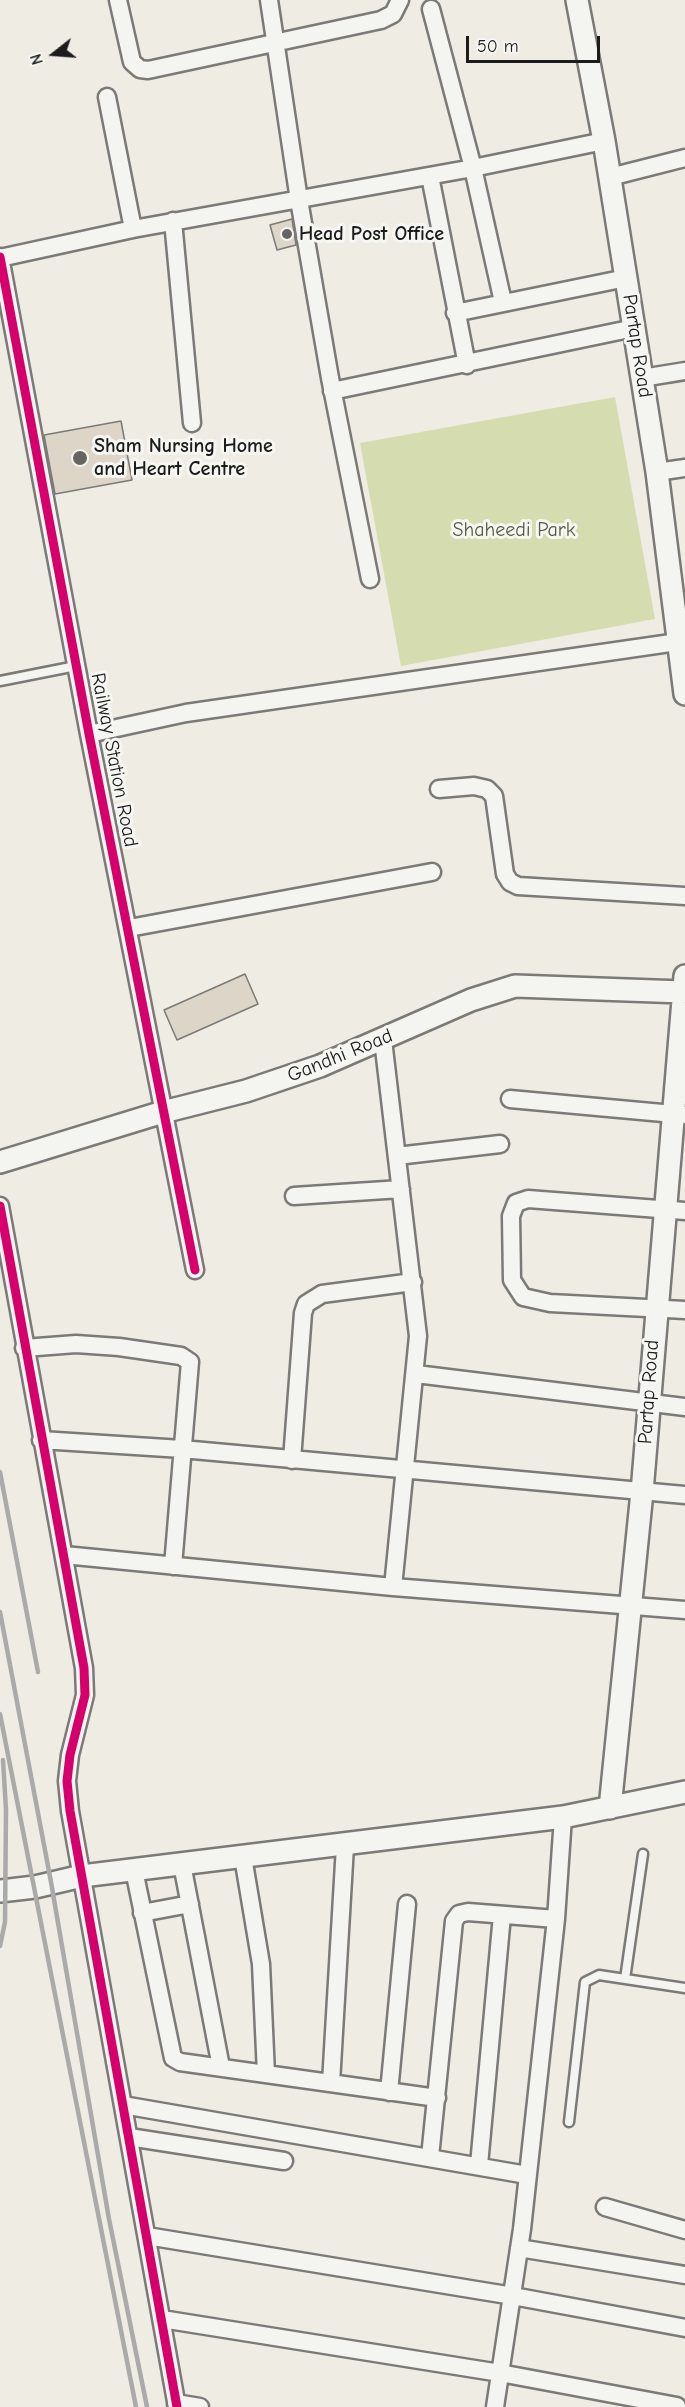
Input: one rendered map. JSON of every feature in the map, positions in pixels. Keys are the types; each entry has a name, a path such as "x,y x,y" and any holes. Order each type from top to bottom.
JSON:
{"street":[{"path":"118,0 132,62 140,69 148,70 381,20 393,14 400,0"},
{"path":"269,0 299,200 332,391 370,579"},
{"name":"Partap Road","path":"577,0 604,141 657,472 681,642 685,694"},
{"path":"431,9 473,168 503,302"},
{"path":"107,97 133,229"},
{"path":"0,258 173,221 430,176 604,141"},
{"path":"610,177 685,158"},
{"path":"430,176 467,365"},
{"path":"173,221 192,423"},
{"name":"Railway Station Road","path":"0,258 89,734 195,1270"},
{"path":"455,313 626,278"},
{"path":"332,391 467,365 634,328"},
{"path":"642,378 685,371"},
{"path":"657,472 685,468"},
{"path":"89,734 186,713 681,642"},
{"path":"439,789 474,786 487,789 494,795 506,874 510,882 518,886 545,890 685,896"},
{"path":"129,928 432,872"},
{"name":"Gandhi Road","path":"0,1162 164,1112 246,1091 320,1066 471,1000 515,986 684,986"},
{"name":"Partap Road","path":"610,1808 642,1492 656,1308 675,1210 684,986"},
{"path":"383,1040 418,1336 393,1587"},
{"path":"510,1099 679,1114"},
{"path":"397,1156 500,1144"},
{"path":"294,1196 401,1189"},
{"path":"675,1210 528,1199 516,1203 511,1216 512,1280 523,1297 550,1303 685,1310"},
{"path":"0,1206 84,1668 85,1695 70,1755 67,1781 82,1876 176,2405 200,2407"},
{"path":"292,1460 303,1313 306,1304 322,1294 413,1282"},
{"path":"24,1348 76,1344 119,1347 187,1359 191,1367 173,1566"},
{"path":"416,1374 685,1407"},
{"path":"41,1440 182,1449 685,1495"},
{"path":"64,1555 393,1587 685,1610"},
{"path":"0,1891 35,1887 82,1876 345,1846 563,1817 685,1792"},
{"path":"495,2407 519,2248 556,1919 563,1817"},
{"path":"331,2083 345,1846"},
{"path":"243,1857 261,1964 266,2074"},
{"path":"182,1864 221,2067"},
{"path":"134,1870 173,2058 180,2062 437,2098"},
{"path":"142,1913 190,1904"},
{"path":"389,2092 407,1904"},
{"path":"430,2157 454,1921 459,1914 468,1912 556,1919"},
{"path":"479,2165 502,1915"},
{"path":"123,2105 527,2175"},
{"path":"129,2137 285,2161"},
{"path":"605,2207 685,2230"},
{"path":"147,2236 513,2296 685,2328"},
{"path":"519,2248 685,2276"},
{"path":"162,2319 500,2373 677,2406"}],"lane":[{"path":"0,681 76,666"},
{"path":"625,1979 643,1854"},
{"path":"569,2122 585,1982 599,1975 685,1988"}],"green space":[{"name":"Shaheedi Park","path":"615,397 655,619 401,666 360,443"}],"building":[{"path":"292,219 296,245 277,250 270,225"},
{"path":"121,421 132,480 55,494 44,435"},
{"path":"245,974 258,1004 177,1040 164,1010"}],"railway":[{"path":"0,1472 38,1672"},
{"path":"0,1612 51,1882 109,2219 147,2407"},
{"path":"0,1714 136,2407"},
{"path":"0,1946 5,1922 6,1810 3,1760"}],"cycle path":[{"path":"0,257 89,734 195,1270"},
{"path":"0,1206 84,1668 85,1695 70,1755 67,1781 70,1811 177,2407"}],"place":[{"name":"Head Post Office","path":"287,234"},
{"name":"Sham Nursing Home and Heart Centre","path":"80,458"}]}
